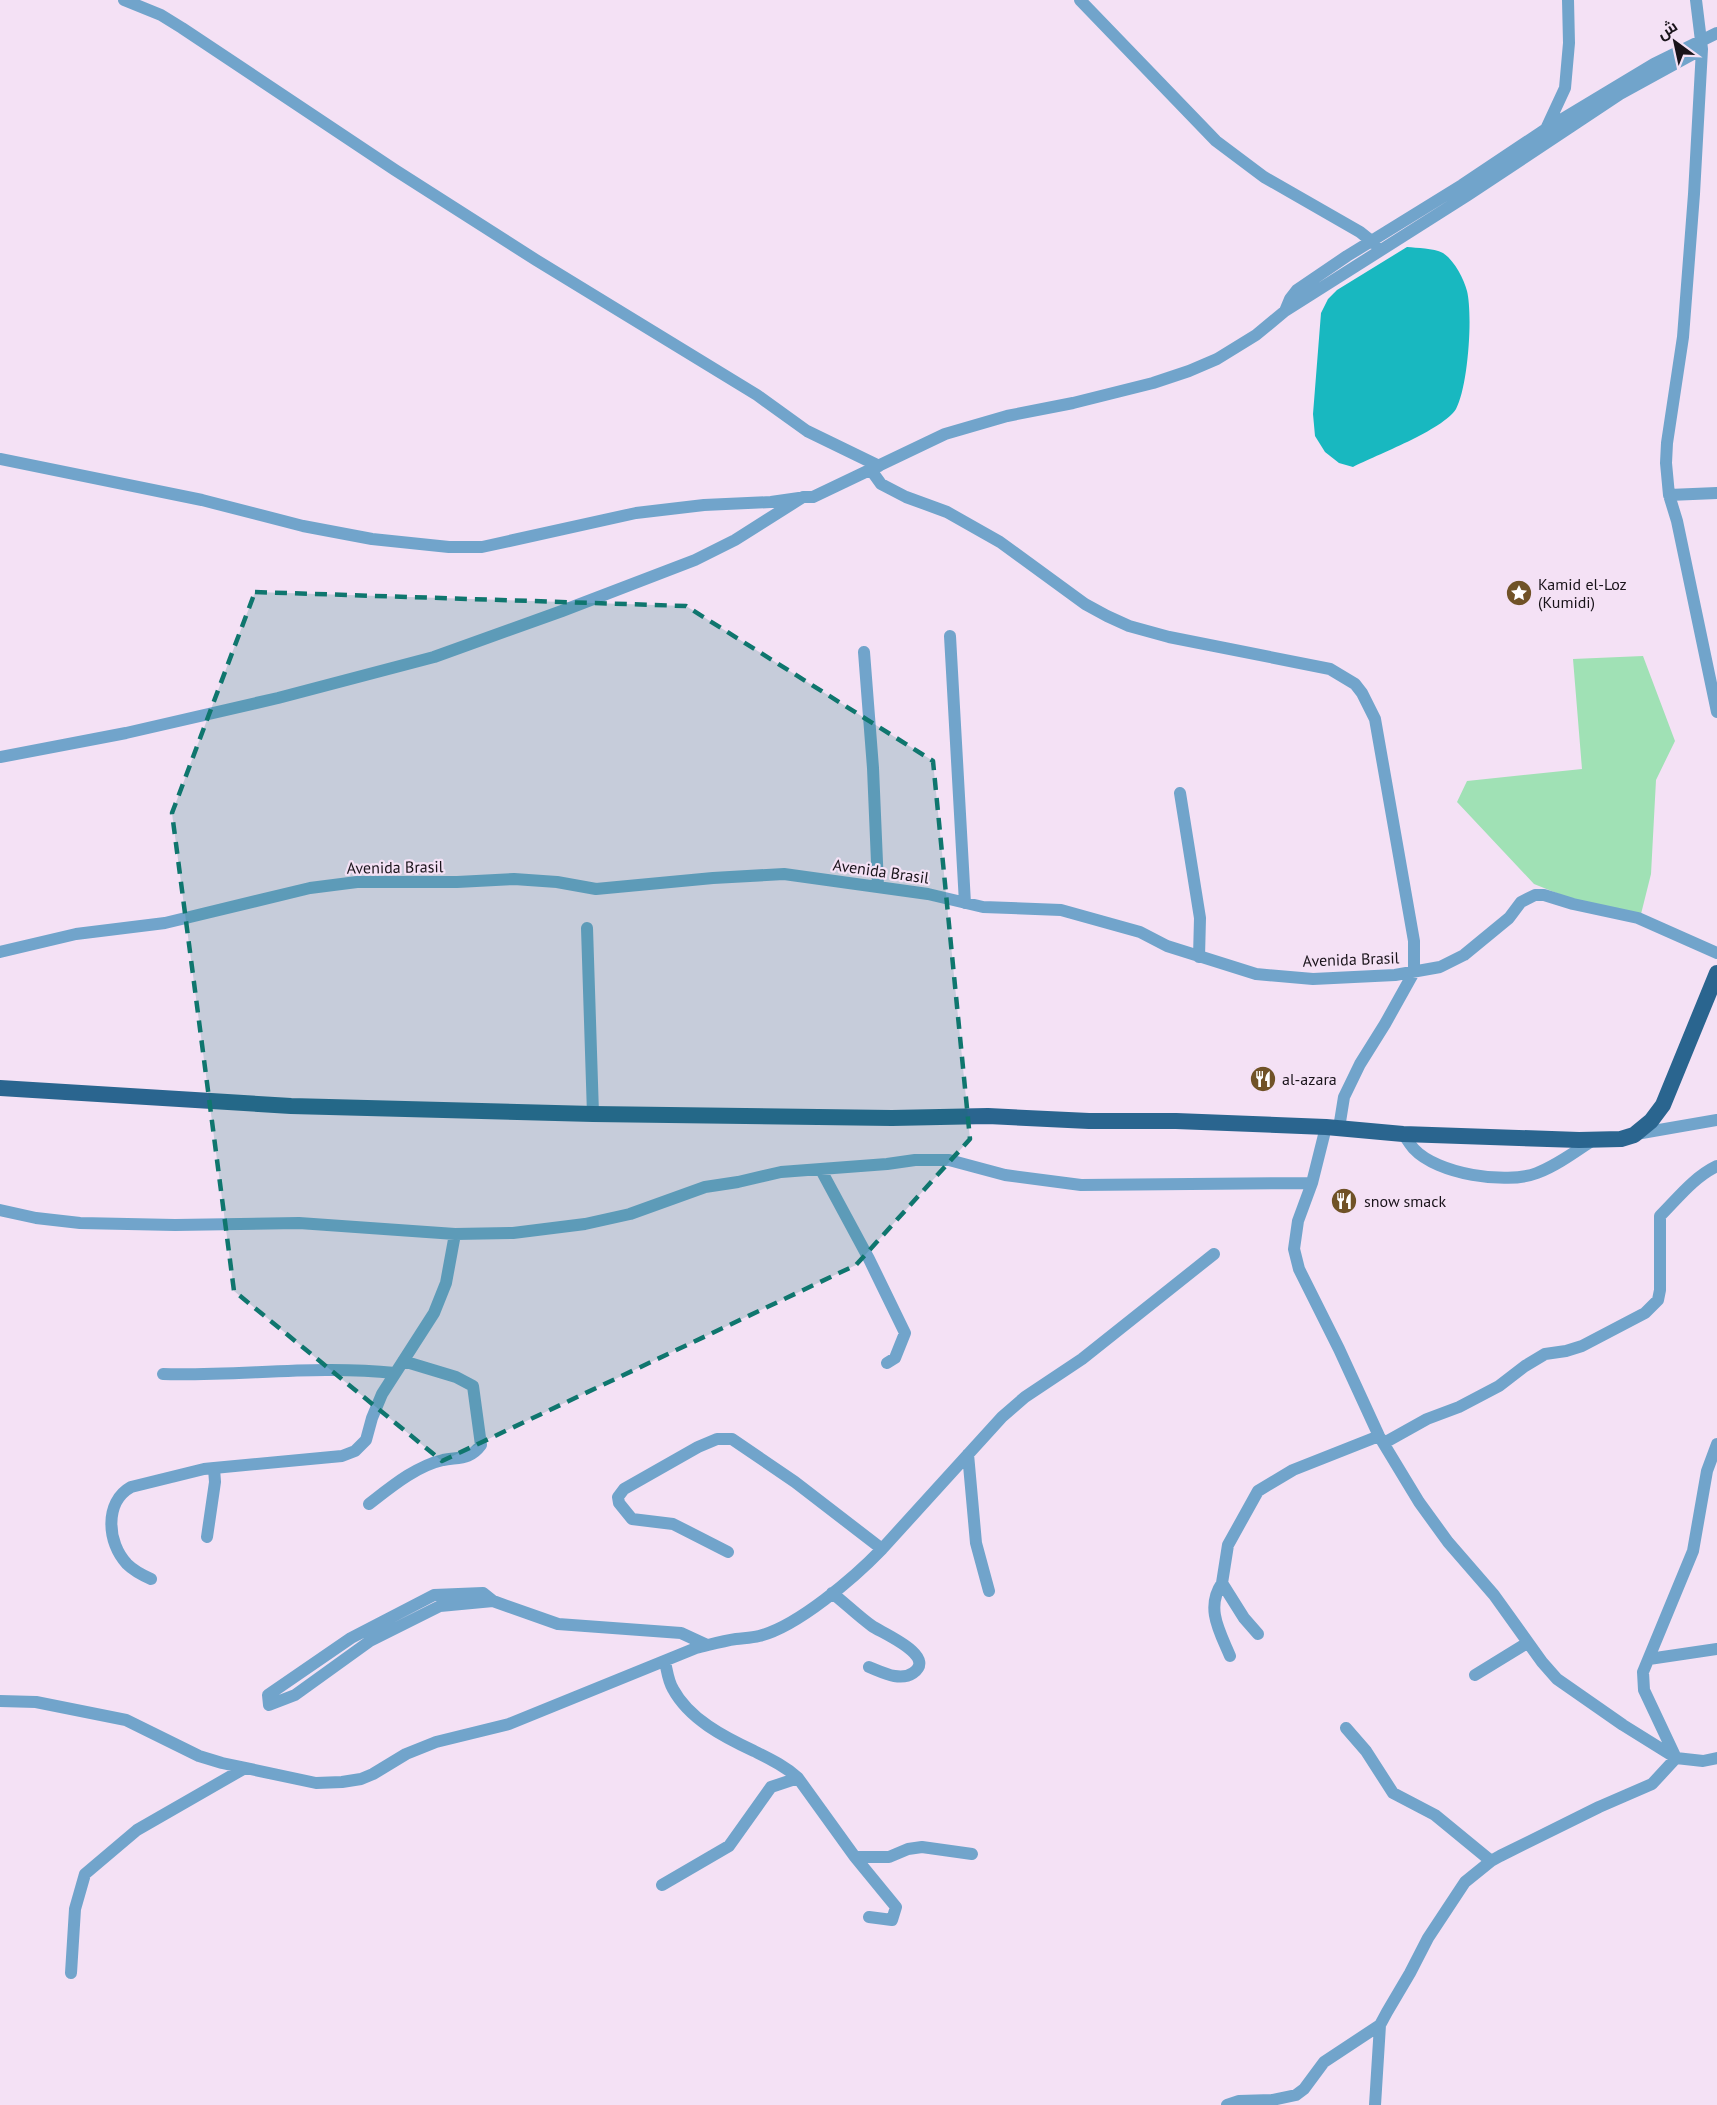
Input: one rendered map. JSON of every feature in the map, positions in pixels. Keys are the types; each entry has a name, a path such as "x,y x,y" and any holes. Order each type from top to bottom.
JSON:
{"main road":[{"path":"0,1088 291,1106 593,1114 892,1118 988,1116 1089,1121 1176,1121 1333,1128 1403,1134 1621,1139 1634,1135 1651,1121 1663,1105 1717,973"}],"street":[{"path":"124,0 161,15 182,28 536,260 757,395 807,431 875,468 881,484 906,497 947,512 1000,542 1085,604 1129,626 1180,640 1330,669 1355,684 1375,719 1414,941 1414,972 1344,1097 1298,1221 1294,1249 1299,1269 1382,1439 1419,1502 1448,1542 1494,1595 1542,1662 1571,1689 1676,1758 1715,1761"},
{"path":"1080,0 1199,125 1224,147 1264,177 1376,245"},
{"path":"1546,129 1564,88 1569,43 1568,0"},
{"path":"1696,0 1701,44 1694,194 1683,338 1667,443 1666,471 1717,712"},
{"path":"0,459 202,500 303,526 372,539 449,547 482,547 636,513 704,505 771,502 813,497 945,434 977,424 1153,383 1190,371 1234,349 1376,245 1717,33"},
{"path":"1465,190 1546,129 1654,64 1701,44"},
{"path":"1670,495 1717,493"},
{"path":"0,757 126,733 278,698 434,657 695,560 744,534 803,497"},
{"path":"950,636 965,903"},
{"path":"864,652 873,768 878,886"},
{"path":"1180,793 1200,918 1199,957"},
{"name":"Avenida Brasil","path":"0,952 76,934 165,923 310,888 357,882 457,882 514,879 557,882 596,889 784,874 928,894 983,907 1061,910 1140,932 1167,946 1256,974 1313,980 1414,972 1440,967 1464,955 1509,918 1521,902 1535,895 1544,895 1644,920 1717,953"},
{"path":"587,928 593,1114"},
{"path":"1634,1135 1717,1120"},
{"path":"1403,1134 1414,1150 1445,1168 1478,1176 1508,1179 1536,1174 1594,1140"},
{"path":"0,1210 36,1218 80,1222 176,1226 299,1223 455,1234 513,1233 585,1224 630,1214 705,1187 781,1172 915,1160 949,1160 1005,1175 1081,1185 1312,1183"},
{"path":"1230,1656 1214,1614 1214,1596 1222,1583 1228,1545 1258,1491 1293,1470 1382,1439 1459,1407 1499,1386 1545,1354 1582,1346 1645,1313 1658,1300 1660,1290 1660,1216 1691,1184 1706,1171 1717,1166"},
{"path":"821,1170 869,1259 905,1333 895,1358 887,1363"},
{"path":"151,1579 138,1574 126,1563 115,1546 112,1512 122,1492 131,1486 214,1468 342,1456 355,1451 366,1440 382,1394 434,1313 446,1283 455,1234"},
{"path":"0,1701 36,1702 126,1720 200,1756 316,1783 342,1782 361,1779 373,1774 406,1754 436,1742 509,1724 707,1645 759,1636 776,1630 791,1623 863,1568 1002,1417 1025,1397 1082,1359 1214,1254"},
{"path":"369,1504 398,1482 416,1472 441,1461 468,1457 475,1453 481,1445 472,1386 456,1377 403,1361"},
{"path":"163,1374 323,1369 395,1372"},
{"path":"728,1552 673,1524 632,1519 619,1503 618,1497 624,1489 698,1447 717,1439 732,1439 795,1482 882,1550"},
{"path":"1676,1758 1644,1690 1643,1672 1693,1551 1707,1471 1717,1444"},
{"path":"968,1454 976,1543 989,1591"},
{"path":"207,1538 214,1468"},
{"path":"1222,1583 1244,1618 1258,1634"},
{"path":"493,1600 440,1606 370,1641 294,1695 269,1705 268,1695 351,1638 434,1595 483,1593 493,1600 558,1624 681,1633 707,1645"},
{"path":"832,1593 871,1625 909,1647 920,1662 919,1668 903,1677 892,1676 869,1667"},
{"path":"1475,1675 1527,1643"},
{"path":"1649,1659 1717,1649"},
{"path":"665,1662 672,1687 690,1711 708,1726 783,1766 798,1778 855,1857 896,1907 892,1920 869,1917"},
{"path":"1346,1728 1360,1742 1393,1793 1435,1815 1491,1861"},
{"path":"1375,2105 1380,2025 1428,1938 1465,1882 1491,1861 1599,1807 1652,1784 1676,1758"},
{"path":"71,1973 75,1909 85,1874 137,1830 245,1768"},
{"path":"662,1885 729,1846 771,1787 798,1778"},
{"path":"855,1857 889,1857 908,1849 922,1847 972,1854"},
{"path":"1227,2105 1239,2101 1272,2100 1296,2095 1304,2090 1324,2062 1380,2025"}],"highlighted area":[{"path":"255,592 686,606 933,761 970,1139 856,1265 442,1461 234,1291 172,813"}],"green space":[{"path":"1643,656 1675,741 1656,780 1651,874 1641,914 1599,910 1534,884 1457,802 1467,781 1582,769 1573,659"}],"water":[{"path":"1407,247 1430,249 1443,253 1455,265 1464,281 1470,317 1464,385 1456,409 1449,417 1424,433 1353,467 1339,463 1325,452 1315,436 1313,414 1321,313 1328,299 1337,290"}],"place":[{"name":"Kamid el-Loz (Kumidi)","path":"1519,593"},
{"name":"al-azara","path":"1263,1079"},
{"name":"snow smack","path":"1344,1201"}]}
